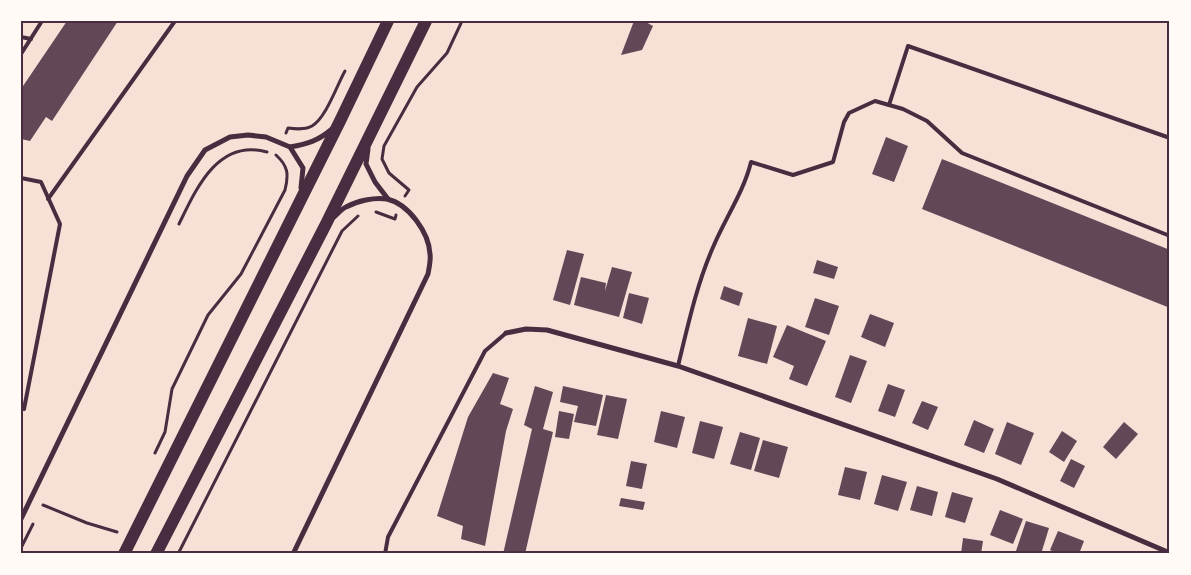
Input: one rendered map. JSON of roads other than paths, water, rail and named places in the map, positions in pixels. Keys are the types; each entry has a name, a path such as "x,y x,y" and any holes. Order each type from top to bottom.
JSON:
{"main road":[{"path":"126,551 388,21"},
{"path":"156,554 326,224 426,21"}],"street":[{"path":"21,519 187,176 205,150 230,137 248,134 266,137 290,147 307,144 322,138 340,121"},
{"path":"294,554 428,274 430,254 424,232 414,216 400,205 388,199 375,182 366,164 370,136"},
{"path":"290,147 303,168 303,180 298,205"},
{"path":"326,224 345,207 371,199 388,199"},
{"path":"506,333 526,329 547,330 678,366 997,479 1170,553"}],"lane":[{"path":"21,54 42,21"},
{"path":"48,199 175,21"},
{"path":"21,36 31,39"},
{"path":"889,105 908,46 1170,138"},
{"path":"678,366 699,285 714,246 748,175 751,162 793,175 833,162 844,122 849,113 875,101 903,109 927,121 962,153 1170,236"},
{"path":"21,178 41,182 60,224 24,409"},
{"path":"385,554 388,537 485,350 506,333"}]}
